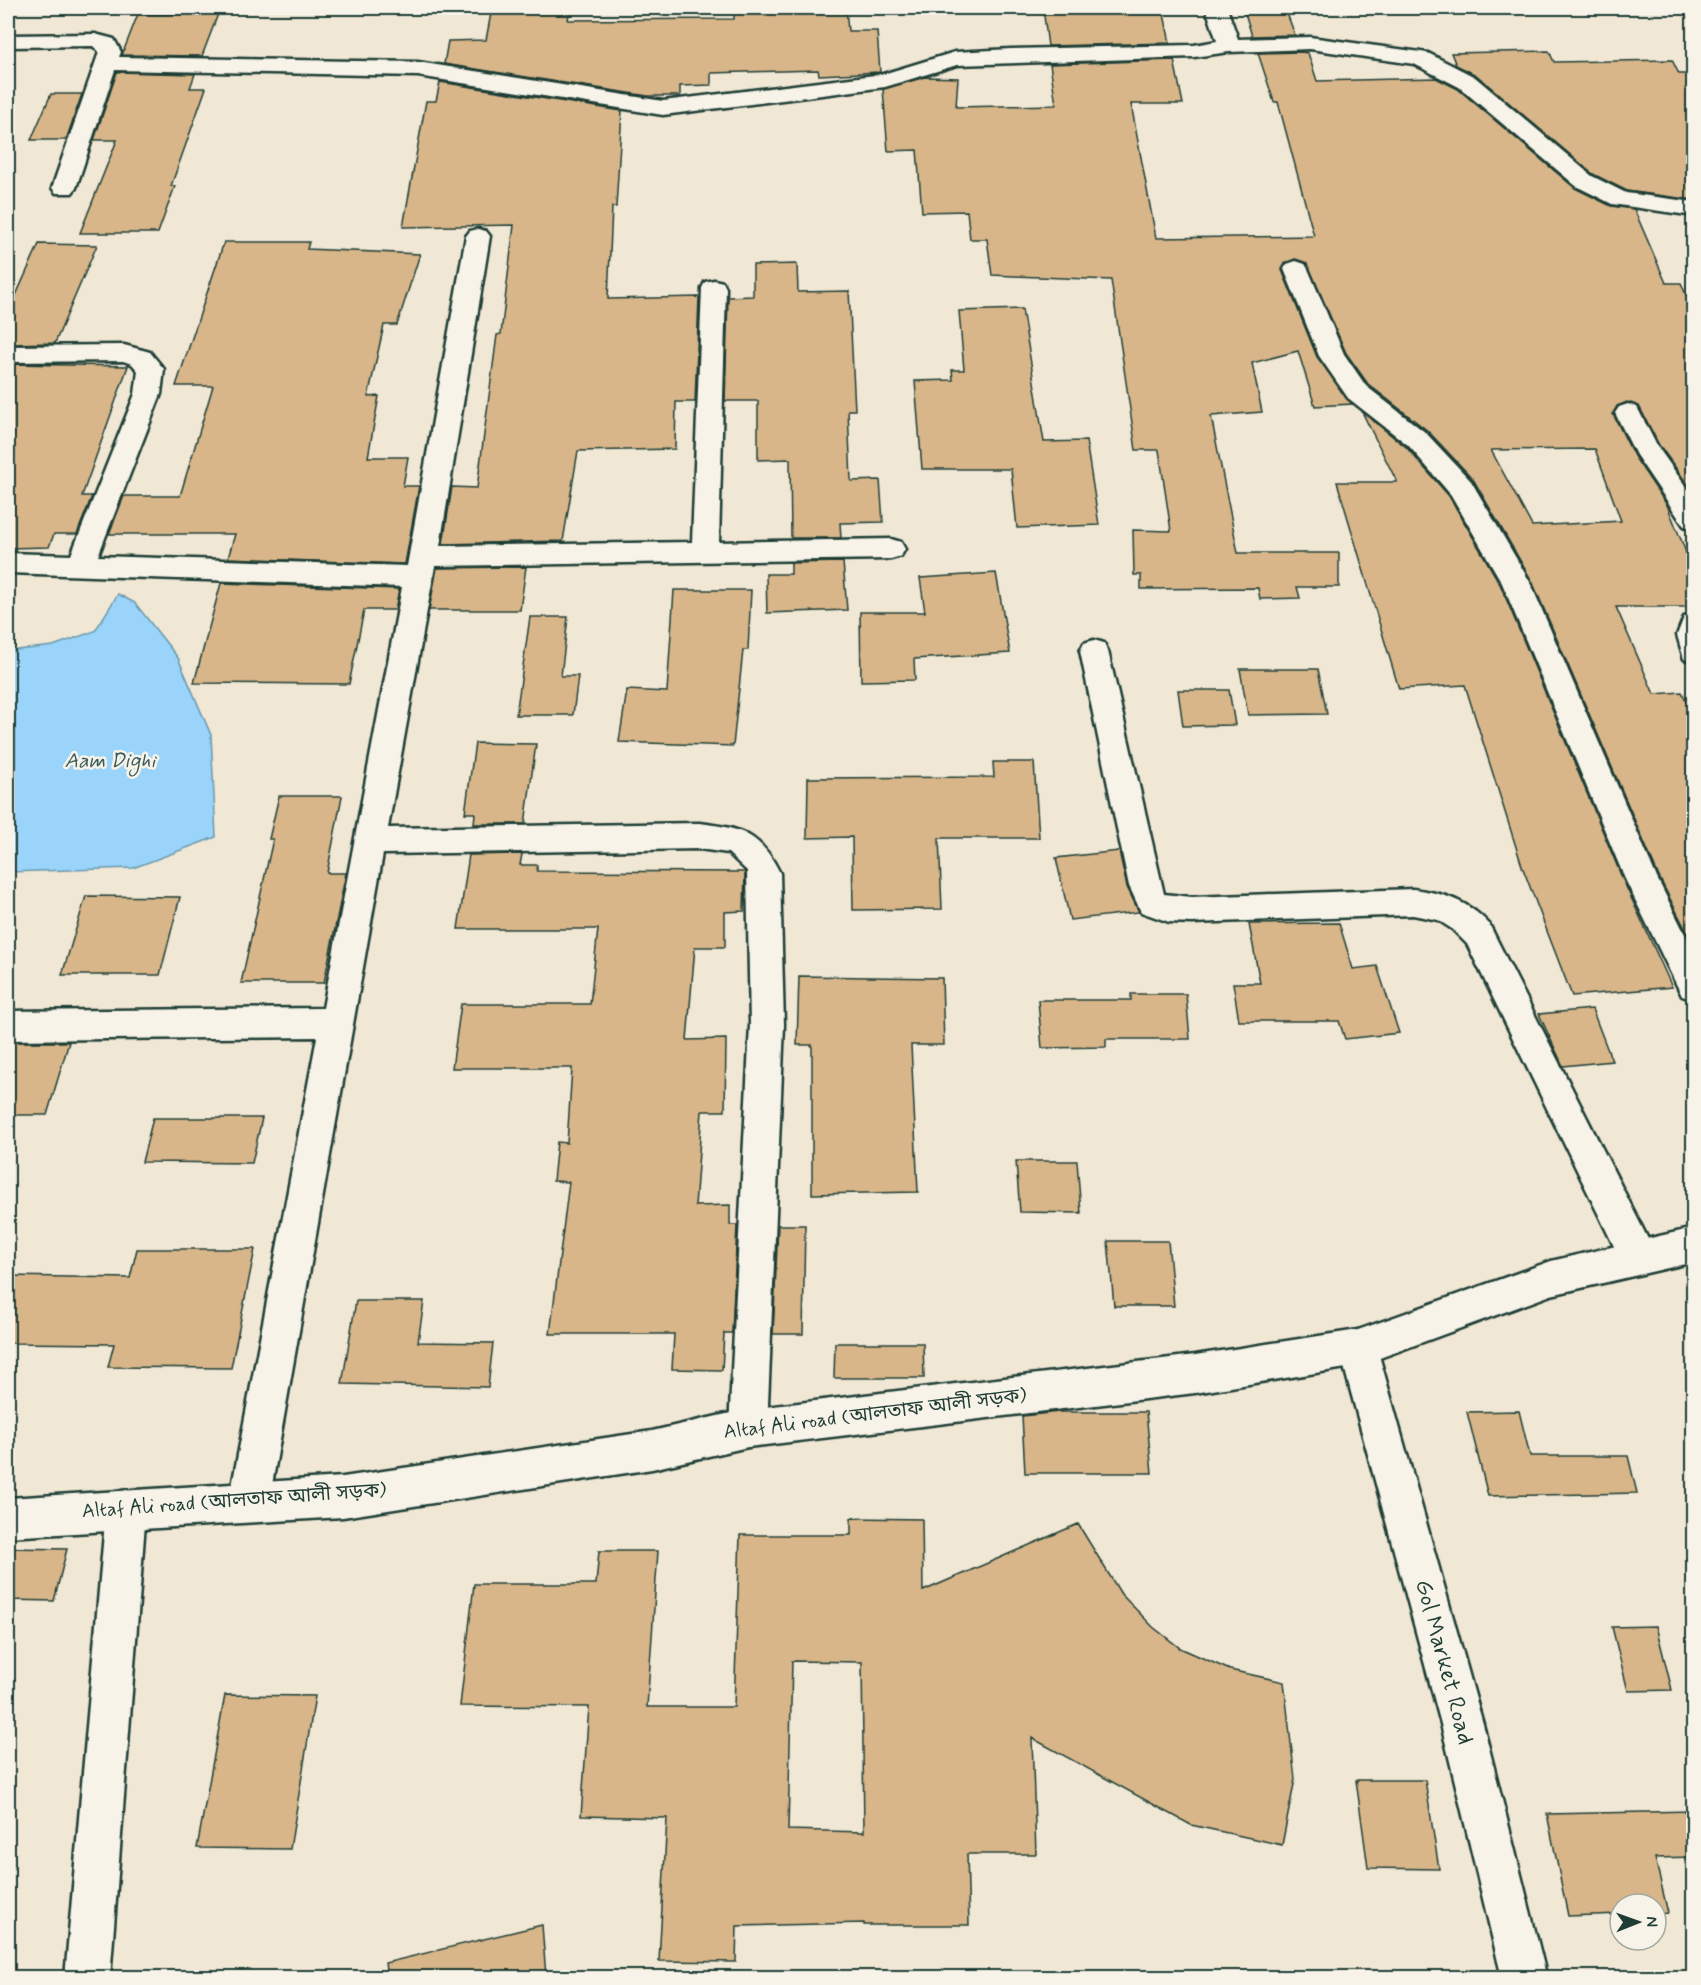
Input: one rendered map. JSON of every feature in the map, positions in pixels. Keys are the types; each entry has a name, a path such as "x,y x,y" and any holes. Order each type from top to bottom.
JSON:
{"street":[{"path":"1217,8 1229,46"},
{"path":"8,41 95,40 106,44 110,52 64,188"},
{"path":"107,63 418,69 663,108 885,80 955,59 1011,55 1194,51 1229,46 1310,43 1420,58 1467,82 1584,181 1620,200 1694,209"},
{"path":"249,1502 421,566 478,237"},
{"path":"1296,269 1332,356 1357,392 1417,440 1461,488 1516,582 1641,879 1694,986"},
{"path":"705,553 714,288"},
{"path":"8,354 124,353 141,358 151,369 148,394 80,566"},
{"path":"1628,413 1645,449 1694,519"},
{"path":"8,563 80,566 421,566 705,553 891,549"},
{"path":"1694,625 1691,635 1694,651"},
{"path":"1094,651 1145,886 1152,903 1169,909 1192,909 1413,902 1439,905 1463,916 1478,934 1638,1257"},
{"path":"369,841 699,836 734,840 754,854 764,873 767,1025 748,1428"},
{"path":"8,1025 337,1022"},
{"name":"Altaf Ali road (আলতাফ আলী সড়ক)","path":"8,1518 354,1495 652,1450 748,1428 1195,1374 1358,1348 1551,1278 1694,1245"},
{"name":"Gol Market Road","path":"1358,1348 1462,1724 1525,1977"},
{"path":"87,1977 126,1510"}],"water":[{"name":"Aam Dighi","path":"118,594 135,603 178,658 211,735 216,837 133,868 8,872 8,651 53,646 95,631"}],"building":[{"path":"492,8 570,8 568,20 734,19 734,11 764,11 764,8 846,9 848,31 877,31 880,72 819,75 818,70 711,73 711,85 680,86 680,96 648,96 444,64 448,41 486,40"},
{"path":"1043,8 1100,8 1102,14 1164,14 1170,43 1048,46"},
{"path":"1248,8 1285,8 1295,35 1252,36 1245,13 1250,13"},
{"path":"138,14 218,14 202,56 122,55"},
{"path":"1549,51 1554,62 1672,60 1679,74 1694,74 1694,200 1627,191 1593,174 1476,75 1456,65 1451,53"},
{"path":"1258,53 1308,53 1317,81 1436,78 1458,89 1575,188 1611,206 1634,209 1666,283 1681,283 1694,313 1694,493 1659,445 1639,406 1627,402 1617,406 1613,414 1634,456 1667,505 1694,572 1694,607 1616,607 1654,694 1682,692 1694,720 1694,946 1659,877 1532,581 1473,479 1428,431 1368,384 1346,353 1307,263 1295,259 1285,263 1282,270 1317,357 1352,404 1315,406 1298,351 1252,363 1262,412 1211,416 1238,553 1339,553 1339,587 1297,587 1300,598 1260,599 1258,588 1141,589 1141,575 1134,575 1133,530 1171,531 1159,450 1136,450 1111,280 992,275 987,239 970,239 967,211 922,212 917,150 888,151 883,89 925,77 958,78 956,107 1056,105 1050,64 1174,60 1183,104 1131,104 1156,238 1314,236 1278,102 1274,102","holes":["1595,449 1621,521 1532,526 1491,450"]},
{"path":"117,72 195,74 190,88 206,88 171,186 175,186 158,233 80,233 117,140 94,140"},
{"path":"440,82 622,111 616,207 612,207 608,299 699,297 695,402 676,402 675,449 578,451 563,541 443,544 452,487 477,488 497,335 501,334 514,225 403,227 426,101 436,101"},
{"path":"51,94 82,94 66,140 31,140"},
{"path":"224,242 309,242 307,249 420,254 397,325 384,325 368,397 379,396 368,457 408,457 403,486 419,486 405,564 228,558 235,534 109,534 124,496 180,496 213,386 176,386"},
{"path":"39,244 97,245 55,343 8,344 8,313"},
{"path":"797,264 798,292 849,291 855,410 848,410 851,481 880,480 883,522 840,523 841,538 791,538 790,459 758,460 758,401 725,401 728,297 753,296 753,265"},
{"path":"1022,309 1044,442 1086,441 1099,525 1017,528 1011,469 922,469 915,381 953,380 952,370 964,370 959,311"},
{"path":"8,364 128,366 82,496 92,496 77,534 54,534 49,547 8,548"},
{"path":"1362,412 1406,447 1449,496 1500,584 1623,880 1672,987 1572,996 1522,866 1465,685 1399,689 1337,482 1397,482"},
{"path":"843,562 847,610 767,613 766,574 791,574 791,563"},
{"path":"526,567 520,610 429,610 437,568"},
{"path":"996,573 1010,653 914,659 915,680 861,681 860,612 925,612 920,578"},
{"path":"221,583 399,589 395,610 364,610 349,684 194,683"},
{"path":"674,590 751,590 748,650 743,650 733,746 619,742 627,690 667,692"},
{"path":"530,617 568,617 561,676 578,676 573,715 516,715"},
{"path":"1240,669 1318,669 1327,714 1248,715"},
{"path":"1178,690 1229,690 1235,725 1183,726"},
{"path":"475,743 536,744 525,824 474,824 475,813 465,813"},
{"path":"993,762 1034,762 1039,838 939,838 942,909 853,910 852,837 807,838 808,778 994,777"},
{"path":"279,796 342,796 327,873 346,873 324,983 241,983 273,839 269,839"},
{"path":"1119,851 1127,887 1139,912 1070,920 1056,858"},
{"path":"522,854 520,865 537,865 537,871 745,872 744,911 725,912 725,947 695,947 687,1040 726,1039 725,1111 702,1111 695,1206 730,1205 730,1225 737,1225 732,1333 724,1333 722,1370 672,1369 674,1334 550,1334 569,1182 553,1181 557,1142 567,1143 572,1068 452,1068 461,1004 590,1004 598,929 458,929 469,855"},
{"path":"86,896 180,897 160,975 62,975"},
{"path":"1339,923 1353,969 1377,966 1399,1033 1345,1039 1339,1021 1239,1021 1233,983 1260,983 1249,924"},
{"path":"799,976 942,978 944,1045 911,1045 918,1192 812,1194 812,1045 797,1045"},
{"path":"1131,994 1186,994 1190,1039 1106,1039 1106,1047 1042,1048 1038,1000 1131,1000"},
{"path":"1592,1009 1612,1061 1563,1066 1539,1014"},
{"path":"8,1042 69,1042 47,1115 8,1115"},
{"path":"153,1118 262,1118 252,1163 142,1162"},
{"path":"1016,1161 1077,1161 1081,1213 1020,1212"},
{"path":"778,1225 805,1225 803,1334 773,1334"},
{"path":"1108,1241 1168,1241 1174,1306 1114,1306"},
{"path":"137,1249 255,1249 231,1368 108,1367 114,1344 8,1343 8,1276 130,1278"},
{"path":"356,1301 424,1301 418,1342 493,1343 488,1387 342,1384"},
{"path":"835,1343 923,1343 924,1378 834,1378"},
{"path":"1519,1411 1530,1456 1628,1456 1637,1493 1488,1496 1467,1412"},
{"path":"1059,1412 1146,1412 1152,1473 1025,1473 1022,1416"},
{"path":"851,1518 922,1519 923,1591 1078,1524 1121,1594 1153,1627 1180,1648 1230,1670 1284,1682 1295,1779 1282,1845 1191,1825 1032,1738 1036,1854 967,1854 969,1925 864,1925 864,1923 737,1926 736,1962 659,1961 667,1818 581,1816 589,1707 460,1706 474,1584 596,1584 599,1551 658,1551 647,1707 734,1707 740,1535 851,1535","holes":["792,1661 862,1662 864,1832 788,1830"]},
{"path":"8,1548 67,1549 54,1601 8,1600"},
{"path":"1656,1626 1672,1690 1628,1691 1612,1627"},
{"path":"225,1695 315,1696 290,1849 197,1848"},
{"path":"1356,1780 1425,1780 1439,1869 1368,1868"},
{"path":"1694,1811 1694,1857 1655,1858 1663,1892 1608,1892 1608,1914 1568,1916 1547,1814"},
{"path":"542,1925 546,1977 387,1977 385,1963"}]}
